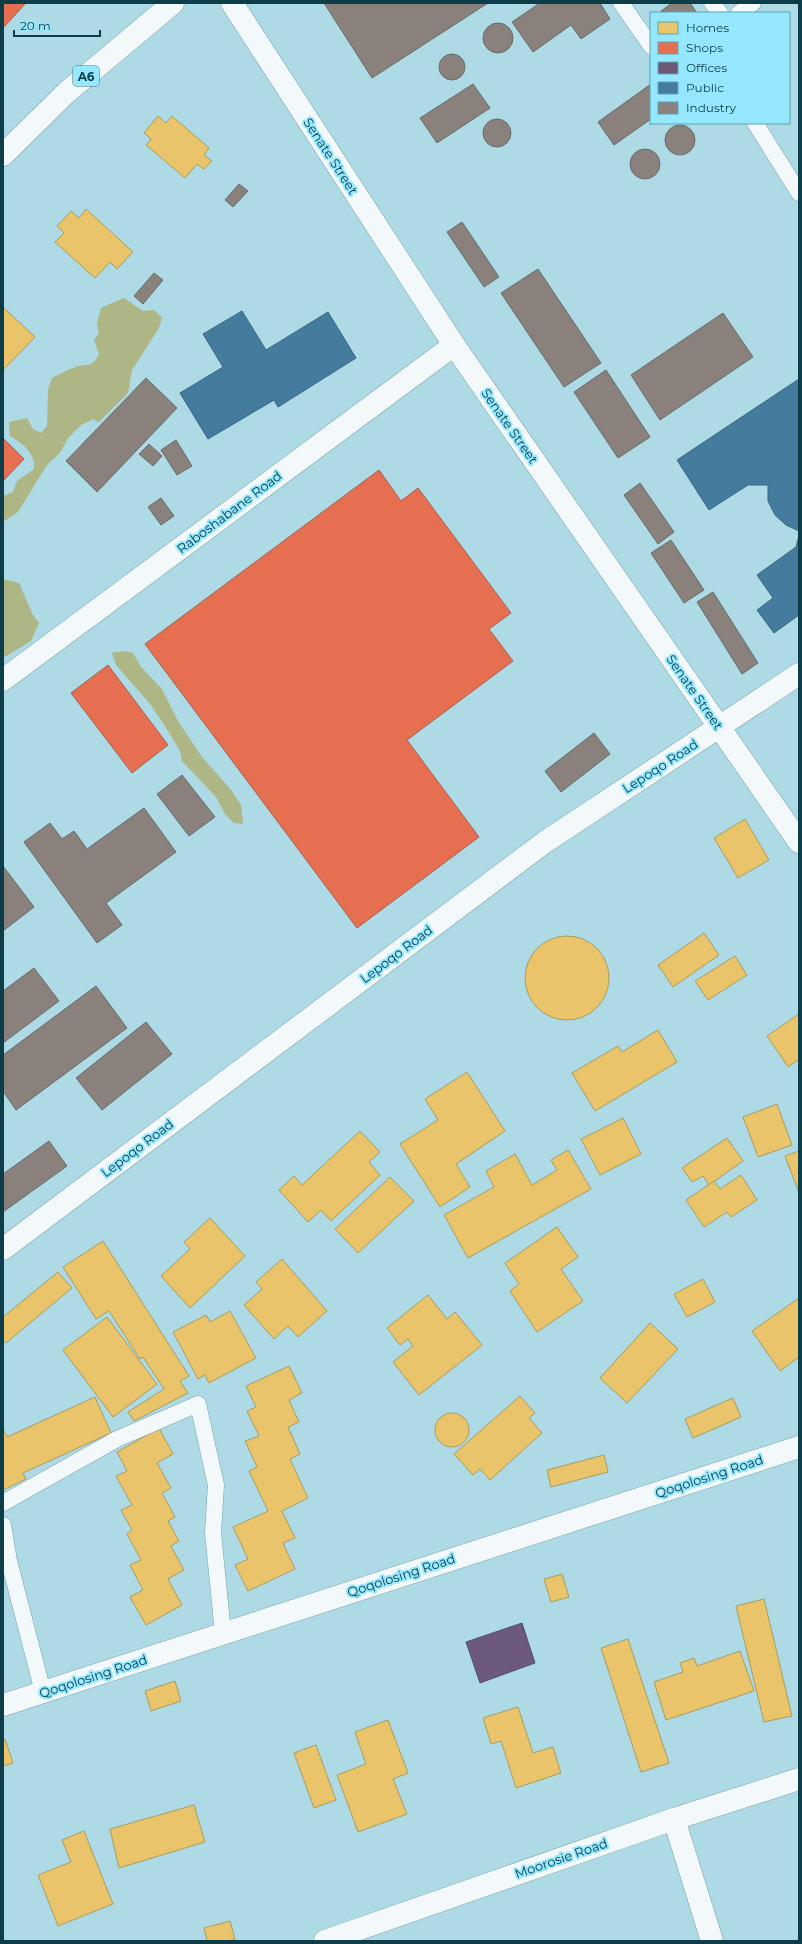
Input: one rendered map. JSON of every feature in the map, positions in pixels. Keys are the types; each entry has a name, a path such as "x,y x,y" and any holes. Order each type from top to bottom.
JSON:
{"street":[{"name":"A6","path":"3,155 67,92 173,3"},
{"name":"Senate Street","path":"232,3 454,344 799,842"},
{"name":"Raboshabane Road","path":"3,680 454,344"},
{"name":"Lepoqo Road","path":"3,1249 544,842 799,674"},
{"name":"Qoqolosing Road","path":"3,1705 799,1447"},
{"name":"Moorosie Road","path":"325,1941 674,1819 799,1779"},
{"path":"674,1819 712,1941"}],"lane":[{"path":"621,3 650,45"},
{"path":"712,3 719,12"},
{"path":"740,12 753,3"},
{"path":"756,124 799,193"},
{"path":"3,1503 117,1440 198,1404 216,1485 213,1533 223,1633"},
{"path":"3,1525 9,1562 43,1692"}],"green space":[{"path":"124,298 143,311 154,310 162,318 159,328 132,370 128,393 100,421 97,422 94,419 81,425 68,438 60,453 47,465 18,512 3,522 3,496 13,492 17,481 34,469 33,458 30,453 23,445 10,436 9,422 27,418 33,429 41,433 47,426 48,390 52,378 78,366 91,364 96,359 99,354 94,340 99,333 97,324 101,308"},
{"path":"4,579 19,583 33,615 39,623 31,641 3,658 3,583"},
{"path":"124,651 133,653 141,667 162,689 178,721 202,757 232,791 241,805 243,824 234,823 225,814 216,797 182,761 180,751 151,705 116,665 112,653"}],"building: Homes":[{"path":"158,116 166,123 172,116 209,148 204,155 212,161 204,169 197,164 185,178 146,145 151,139 144,133"},
{"path":"86,209 133,252 117,269 110,262 95,278 55,242 64,233 57,226 71,211 79,218"},
{"path":"3,307 35,337 3,370"},
{"path":"745,819 769,860 738,878 714,838"},
{"path":"704,933 719,955 673,987 658,965"},
{"path":"559,936 575,936 591,943 602,954 609,970 609,986 606,994 597,1008 591,1013 575,1020 559,1020 543,1013 532,1002 525,986 525,970 532,954 543,943"},
{"path":"735,956 747,975 708,1000 695,981"},
{"path":"799,1014 799,1059 788,1067 767,1036"},
{"path":"658,1030 677,1062 595,1111 572,1073 618,1046 622,1052"},
{"path":"467,1072 505,1131 456,1164 470,1187 440,1207 400,1144 438,1120 425,1099"},
{"path":"777,1104 792,1145 758,1157 743,1117"},
{"path":"623,1118 641,1154 600,1175 581,1139"},
{"path":"360,1131 380,1152 369,1162 380,1175 331,1221 321,1210 308,1222 279,1190 294,1176 302,1185"},
{"path":"727,1138 743,1161 709,1185 703,1176 692,1182 682,1168"},
{"path":"568,1150 591,1189 468,1258 444,1215 494,1187 486,1171 515,1154 532,1185 557,1170 551,1160"},
{"path":"799,1151 799,1193 785,1156"},
{"path":"741,1175 757,1200 731,1217 727,1212 704,1227 686,1200 714,1181 720,1189"},
{"path":"390,1177 414,1201 358,1253 335,1229"},
{"path":"210,1218 245,1256 190,1308 161,1276 190,1249 184,1242"},
{"path":"557,1227 578,1257 561,1269 583,1301 537,1332 510,1291 519,1284 505,1263"},
{"path":"103,1241 189,1376 180,1381 188,1393 134,1421 128,1412 164,1389 143,1357 140,1359 109,1311 96,1319 63,1267"},
{"path":"282,1259 327,1311 298,1337 288,1326 274,1339 244,1305 262,1289 256,1282"},
{"path":"58,1272 72,1288 6,1343 3,1339 3,1317"},
{"path":"703,1279 715,1302 687,1317 674,1294"},
{"path":"428,1295 447,1319 455,1312 482,1345 419,1395 393,1362 413,1346 408,1339 400,1345 387,1328"},
{"path":"799,1298 799,1357 780,1371 752,1331"},
{"path":"230,1311 256,1358 209,1383 205,1375 198,1379 173,1332 206,1315 210,1322"},
{"path":"107,1317 157,1384 113,1417 63,1350"},
{"path":"650,1323 678,1349 627,1403 600,1378"},
{"path":"289,1366 302,1393 289,1400 299,1422 288,1427 300,1454 290,1459 308,1498 282,1511 295,1538 283,1543 295,1569 248,1591 235,1565 248,1559 233,1527 268,1511 249,1471 257,1467 245,1441 259,1436 247,1411 256,1407 246,1386"},
{"path":"520,1396 535,1413 529,1418 542,1433 490,1480 480,1469 473,1475 454,1454"},
{"path":"95,1397 111,1433 23,1473 26,1479 3,1490 3,1429 7,1437"},
{"path":"733,1398 741,1417 693,1438 685,1419"},
{"path":"452,1413 464,1418 469,1430 464,1442 452,1447 440,1442 435,1430 440,1418"},
{"path":"159,1428 173,1454 157,1463 171,1488 162,1493 175,1517 168,1521 179,1541 171,1546 184,1570 168,1579 182,1605 146,1625 130,1597 143,1590 130,1565 141,1560 127,1534 132,1530 121,1510 132,1505 116,1476 127,1471 117,1452"},
{"path":"604,1455 608,1472 551,1487 547,1470"},
{"path":"562,1574 569,1597 551,1602 544,1579"},
{"path":"764,1599 792,1716 764,1722 736,1606"},
{"path":"628,1639 669,1763 641,1772 601,1648"},
{"path":"740,1651 754,1691 666,1720 654,1682 683,1672 680,1663 694,1658 697,1666"},
{"path":"175,1681 181,1701 151,1711 145,1691"},
{"path":"518,1707 533,1753 553,1747 561,1773 516,1788 501,1741 491,1744 483,1718"},
{"path":"388,1720 408,1773 393,1779 407,1814 358,1832 337,1775 366,1764 355,1732"},
{"path":"5,1739 13,1763 3,1766 3,1740"},
{"path":"316,1745 336,1800 314,1808 294,1753"},
{"path":"194,1805 205,1842 119,1868 110,1829"},
{"path":"84,1831 113,1904 58,1926 38,1875 71,1862 62,1840"},
{"path":"230,1921 235,1939 228,1941 207,1941 204,1928"}],"building: Shops":[{"path":"3,3 26,3 3,28"},
{"path":"3,438 24,459 3,481"},
{"path":"379,470 401,501 418,488 511,613 489,629 513,661 407,740 479,837 357,928 145,644"},
{"path":"108,665 168,745 132,773 71,693"}],"building: Offices":[{"path":"522,1623 535,1663 480,1683 466,1642"}],"building: Public":[{"path":"242,311 266,350 328,312 356,358 278,407 274,400 208,439 180,393 223,367 203,334"},
{"path":"799,379 799,531 786,525 775,515 768,501 768,485 748,485 709,510 677,460"},
{"path":"799,535 799,615 774,633 757,610 773,598 757,575 796,547"}],"building: Industry":[{"path":"324,3 488,3 372,78"},
{"path":"540,3 600,3 610,19 581,39 571,25 533,52 512,22"},
{"path":"672,3 690,3 696,12 662,12"},
{"path":"498,23 504,24 512,32 512,44 504,52 498,53 492,52 484,44 483,38 484,32 492,24"},
{"path":"452,54 461,58 465,67 461,76 452,80 443,76 439,67 443,58"},
{"path":"473,84 490,108 437,143 420,118"},
{"path":"650,85 650,120 614,145 598,122"},
{"path":"497,119 507,123 511,133 507,143 497,147 487,143 483,133 487,123"},
{"path":"680,125 691,129 695,140 691,151 680,155 669,151 665,140 669,129"},
{"path":"645,149 656,153 660,164 656,175 645,179 634,175 630,164 634,153"},
{"path":"239,184 248,191 233,207 225,200"},
{"path":"462,222 499,277 484,287 447,232"},
{"path":"538,269 601,363 564,387 501,293"},
{"path":"154,273 163,280 143,304 134,296"},
{"path":"723,313 753,357 660,420 631,375"},
{"path":"606,370 650,437 618,458 574,392"},
{"path":"146,378 177,408 97,492 66,461"},
{"path":"176,440 192,466 177,475 161,450"},
{"path":"149,444 162,456 153,466 139,454"},
{"path":"640,483 674,532 658,544 624,495"},
{"path":"161,498 174,516 161,525 148,507"},
{"path":"671,540 704,590 684,603 651,553"},
{"path":"713,592 758,663 742,674 697,602"},
{"path":"594,733 610,754 561,792 545,771"},
{"path":"182,775 215,817 189,836 157,794"},
{"path":"144,808 176,852 106,903 122,925 97,943 24,842 50,823 62,839 74,831 87,849"},
{"path":"3,866 34,907 3,931"},
{"path":"34,968 59,1001 3,1043 3,991"},
{"path":"96,986 127,1028 16,1110 3,1091 3,1055"},
{"path":"146,1022 172,1054 102,1110 76,1078"},
{"path":"49,1141 67,1166 3,1212 3,1174"}]}
